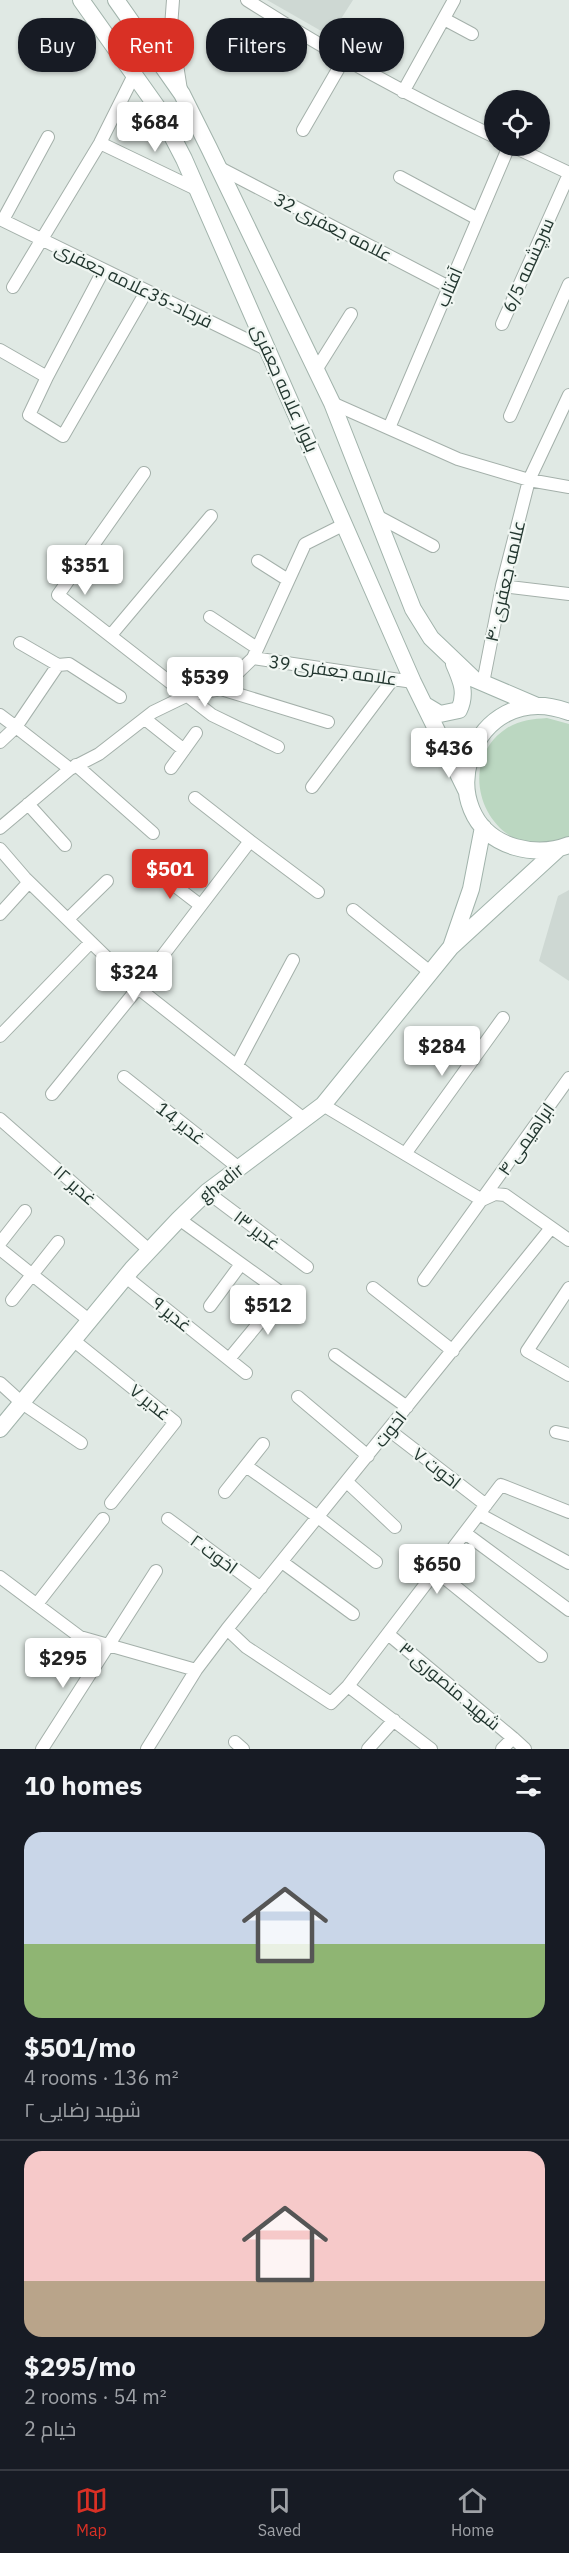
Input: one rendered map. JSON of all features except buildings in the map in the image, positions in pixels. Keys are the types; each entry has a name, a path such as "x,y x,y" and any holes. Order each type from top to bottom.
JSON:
{"main road":[{"name":"بلوار علامه جعفری","path":"81,0 157,107 198,190 413,681 466,790 472,810 483,827"},
{"name":"بلوار علامه جعفری","path":"116,0 182,94 332,403 413,609 431,638 453,662 474,679 535,705"},
{"path":"425,705 440,714 450,714 459,710 463,701 463,686 453,662"},
{"path":"466,790 468,760 482,732 506,713 535,705 555,707 569,712"},
{"path":"451,947 471,889 483,827 505,844 522,849 531,851 564,847"},
{"path":"451,947 564,847"},
{"name":"ghadir","path":"0,1429 149,1250 179,1219 207,1192 323,1105 451,947"}],"street":[{"path":"173,0 171,27 182,94"},
{"path":"247,0 276,18"},
{"path":"403,92 454,0"},
{"path":"444,18 472,34"},
{"path":"303,130 336,72"},
{"path":"367,72 484,132"},
{"path":"13,287 100,143 134,75"},
{"path":"1,219 48,137"},
{"path":"100,143 198,190"},
{"name":"آفتاب","path":"389,428 506,156"},
{"path":"532,156 569,173"},
{"name":"علامه جعفری 32","path":"218,168 449,287"},
{"name":"سرچشمه 6/5","path":"502,324 569,173"},
{"path":"400,177 478,219"},
{"name":"فرجاد-35علامه جعفری","path":"1,219 268,350"},
{"path":"103,271 29,415 63,436 146,292"},
{"path":"510,416 569,284"},
{"path":"316,370 351,314"},
{"path":"0,350 47,377"},
{"name":"علامه جعفری ۴۰","path":"483,683 502,586 529,480 569,395"},
{"path":"332,403 458,459 529,480 569,487"},
{"path":"144,473 58,595 212,715 278,747"},
{"path":"111,635 211,516"},
{"path":"376,516 433,546"},
{"path":"221,689 255,653 305,544 345,524"},
{"path":"258,561 288,580"},
{"path":"502,586 569,594"},
{"path":"210,617 255,653"},
{"path":"20,643 58,665 69,664 120,697"},
{"name":"علامه جعفری 39","path":"255,653 413,681"},
{"path":"0,742 16,727 58,665"},
{"path":"312,787 393,679"},
{"path":"0,828 73,767 99,754 145,719 186,696 221,689 328,722"},
{"path":"0,715 73,767 153,833"},
{"path":"145,719 184,750"},
{"path":"171,768 196,734"},
{"path":"195,798 318,892"},
{"path":"28,804 65,845"},
{"path":"52,1094 138,988 250,841"},
{"path":"0,849 30,882 138,988 304,1119"},
{"path":"157,872 200,905"},
{"path":"68,919 107,881"},
{"path":"0,914 30,882"},
{"path":"353,910 430,972"},
{"path":"0,1036 91,942"},
{"path":"237,1065 292,960"},
{"path":"405,1154 503,1018"},
{"name":"غدیر 14","path":"124,1077 239,1168"},
{"name":"ابراهیمی ۴","path":"424,1280 569,1078"},
{"path":"323,1105 482,1200 495,1194 505,1195 569,1240"},
{"name":"غدیر ۱۲","path":"0,1119 149,1250"},
{"name":"غدیر ۱۳","path":"207,1192 307,1268"},
{"path":"0,1243 25,1211"},
{"path":"179,1219 283,1293 229,1359"},
{"name":"اخوت","path":"147,1749 196,1670 227,1629 551,1228"},
{"path":"12,1300 58,1242"},
{"path":"0,1249 90,1320"},
{"path":"210,1306 241,1264"},
{"name":"غدیر ۹","path":"126,1277 246,1373"},
{"path":"373,1288 453,1351"},
{"path":"569,1288 527,1351 569,1375"},
{"name":"غدیر ۷","path":"73,1340 175,1422 111,1503"},
{"path":"334,1355 407,1407"},
{"path":"0,1383 22,1403 81,1443"},
{"path":"298,1397 368,1456"},
{"name":"اخوت ۷","path":"389,1430 483,1510 569,1563"},
{"path":"225,1492 263,1444"},
{"path":"246,1466 376,1562"},
{"path":"347,1482 395,1527"},
{"path":"227,1629 246,1647 331,1702 348,1686 501,1485 569,1512"},
{"path":"37,1604 103,1519"},
{"name":"اخوت ۲","path":"168,1519 261,1588"},
{"path":"465,1533 569,1611"},
{"path":"282,1562 353,1614"},
{"path":"42,1749 156,1571"},
{"path":"436,1571 541,1656"},
{"path":"0,1577 80,1638 109,1644 196,1670"},
{"name":"شهید منصوری ۳","path":"388,1634 525,1749"},
{"path":"348,1686 431,1749"},
{"path":"368,1749 394,1720"},
{"path":"502,1749 513,1738"}],"shaded area":[{"path":"267,0 353,0 342,18 319,18 319,30 307,23 307,18 298,18"},
{"path":"569,890 569,981 539,961 558,896"}],"green space":[{"path":"547,718 569,724 569,839 547,845 525,843 507,833 492,819 483,801 479,781 482,762 491,743 507,728 527,720"}]}
